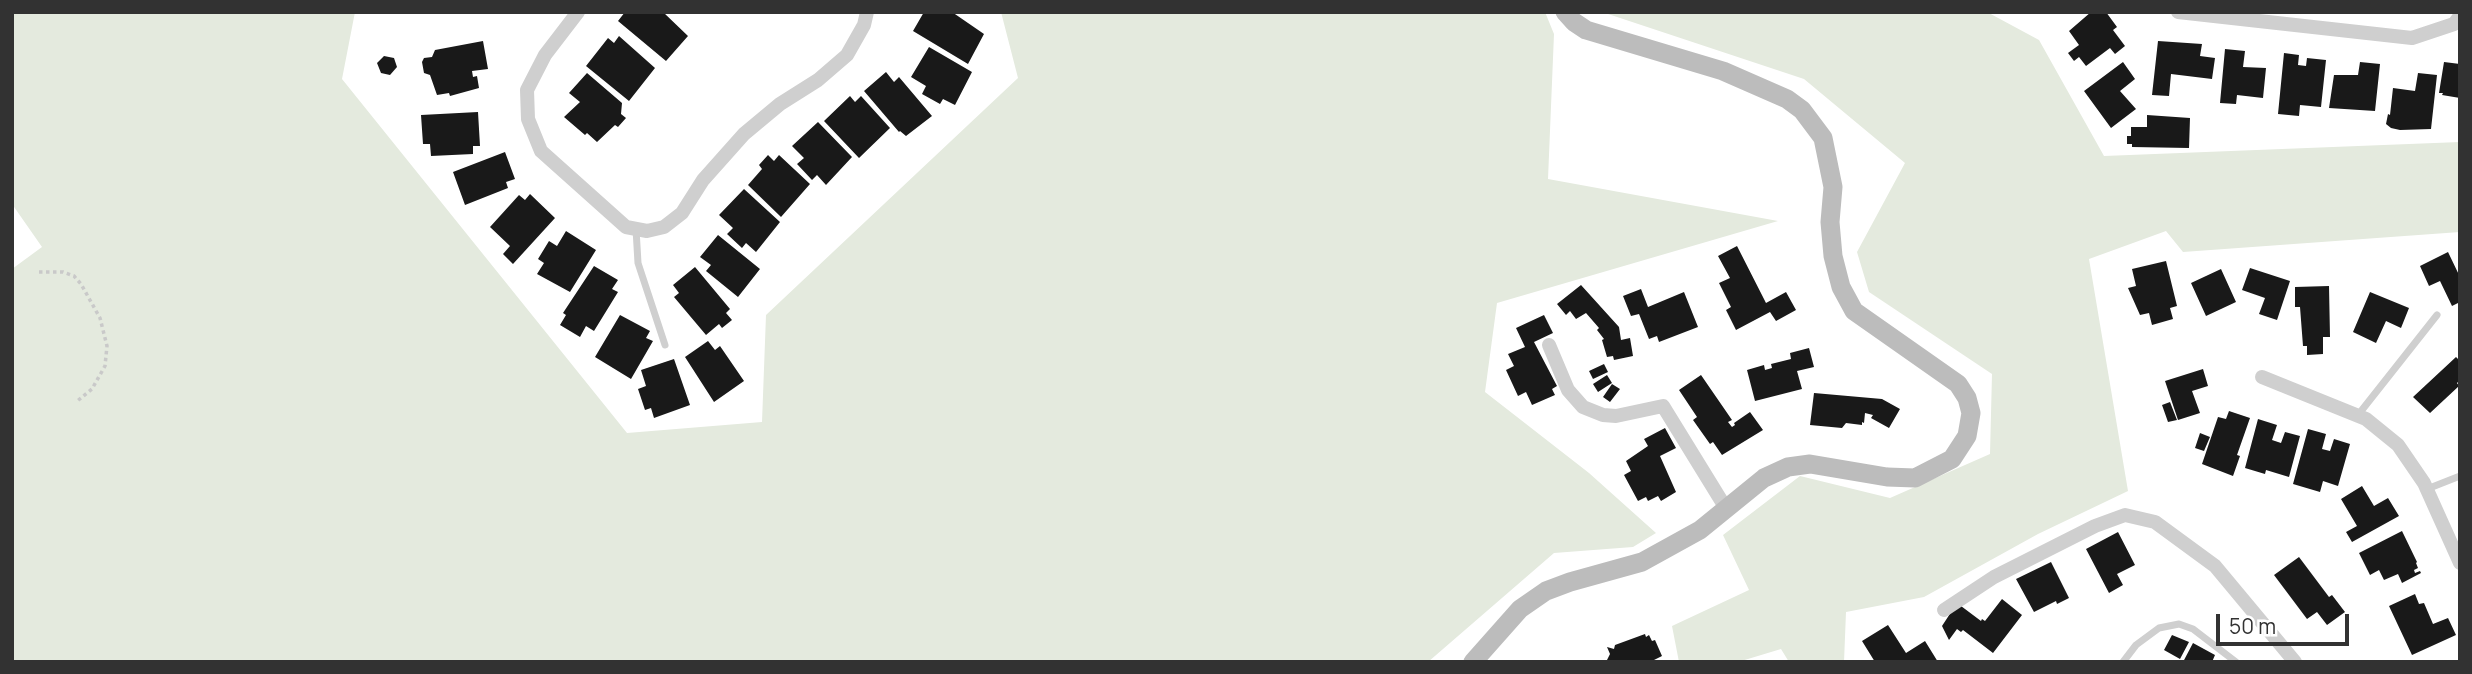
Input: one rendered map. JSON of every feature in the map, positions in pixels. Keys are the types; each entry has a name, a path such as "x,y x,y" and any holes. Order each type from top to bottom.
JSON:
{"main road":[{"path":"1473,662 1520,609 1546,591 1642,562 1700,530 1764,478 1788,467 1810,464 1886,477 1915,478 1952,458 1967,436 1971,414 1967,398 1958,384 1854,311 1841,287 1833,256 1830,222 1833,187 1823,138 1802,110 1787,99 1723,71 1586,30 1564,12"}],"street":[{"path":"578,12 545,55 527,90 528,119 541,151 626,227 647,231 664,227 682,213 703,180 744,134 780,104 818,80 847,55 864,25 867,12"},
{"path":"2178,12 2412,38 2454,24 2460,16"},
{"path":"1549,345 1568,390 1583,407 1603,415 1616,415 1662,406 1727,510"},
{"path":"2262,377 2366,419 2398,446 2427,489 2460,564"},
{"path":"1944,610 1994,577 2095,526 2125,514 2155,522 2215,566 2295,662"}],"lane":[{"path":"636,229 638,263 665,345"},
{"path":"2358,416 2437,315"},
{"path":"2427,489 2460,476"},
{"path":"2123,662 2136,645 2159,628 2179,624 2193,629 2235,662"}],"path":[{"path":"39,272 63,272 74,276 100,318 107,346 105,366 92,389 76,402"}],"shaded area":[{"path":"12,12 355,12 342,79 627,433 762,422 766,315 1018,78 1001,12 1545,12 1554,34 1548,179 1778,221 1497,303 1485,392 1589,473 1656,533 1633,547 1554,553 1428,662 12,662 12,269 42,247 12,204"},
{"path":"1602,12 1987,12 2039,40 2104,156 2460,142 2460,232 2183,252 2166,231 2089,259 2128,491 2038,534 1924,597 1846,612 1844,662 1789,662 1781,649 1738,662 1679,662 1672,626 1749,590 1723,535 1800,476 1890,498 1990,454 1992,374 1869,292 1857,252 1905,163 1804,79"}],"building":[{"path":"625,12 663,12 688,36 666,61 618,21"},
{"path":"924,12 952,12 984,34 968,64 913,31"},
{"path":"2091,12 2106,12 2117,27 2113,30 2125,46 2115,54 2110,48 2086,66 2079,57 2074,61 2068,53 2079,45 2069,31"},
{"path":"619,36 655,68 629,101 586,66 608,38 614,43"},
{"path":"483,41 488,69 472,71 473,77 477,76 479,88 450,96 449,93 437,95 430,75 424,73 424,58 432,57 435,50"},
{"path":"2158,41 2202,44 2200,56 2215,58 2212,79 2171,74 2169,96 2152,95"},
{"path":"929,47 972,72 955,105 943,99 940,104 922,94 926,86 911,77"},
{"path":"2225,49 2245,51 2243,67 2266,68 2263,98 2237,95 2236,104 2220,103"},
{"path":"2284,53 2299,55 2298,65 2306,66 2307,58 2326,60 2321,107 2300,105 2299,116 2278,114"},
{"path":"384,56 394,58 397,67 390,75 381,73 377,63"},
{"path":"2123,62 2135,79 2120,91 2136,109 2111,128 2084,91"},
{"path":"2360,62 2380,64 2375,111 2329,108 2334,75 2358,75"},
{"path":"2444,62 2460,64 2460,98 2439,93"},
{"path":"886,72 894,82 899,77 932,116 906,136 899,132 864,91"},
{"path":"587,73 622,103 621,114 626,118 597,142 564,117 580,102 569,93"},
{"path":"2418,73 2437,75 2431,129 2391,128 2386,124 2388,114 2390,115 2393,88 2415,91"},
{"path":"850,96 855,102 861,96 890,128 859,158 824,121"},
{"path":"478,112 480,146 473,146 473,154 431,156 430,144 423,144 421,115"},
{"path":"2147,115 2190,118 2189,148 2132,147 2132,144 2127,144 2131,127 2147,127"},
{"path":"818,122 852,157 826,185 817,175 812,180 797,164 804,158 792,146"},
{"path":"505,152 515,179 506,182 508,188 465,205 453,172"},
{"path":"768,155 774,161 779,155 810,184 781,217 748,185 762,169 759,165"},
{"path":"744,189 780,222 756,252 746,243 742,248 727,234 733,228 719,215"},
{"path":"530,194 555,218 513,264 503,254 510,246 490,227 519,195 525,200"},
{"path":"566,231 596,250 570,292 537,274 544,263 538,259 549,241 557,246"},
{"path":"718,235 760,269 738,297 706,271 711,265 700,257"},
{"path":"1737,246 1766,303 1786,292 1796,310 1776,321 1770,312 1736,330 1726,310 1731,307 1719,283 1730,278 1718,256"},
{"path":"2448,252 2460,277 2460,302 2452,306 2440,281 2429,286 2420,266"},
{"path":"2166,261 2177,306 2170,308 2173,319 2152,325 2149,313 2140,315 2128,288 2136,286 2132,269"},
{"path":"594,266 618,280 612,289 618,292 594,331 586,326 580,337 560,325 566,315 563,313"},
{"path":"695,267 730,309 726,313 732,320 722,328 719,324 706,335 674,297 679,293 673,285"},
{"path":"2250,268 2290,281 2277,320 2259,314 2265,298 2242,290"},
{"path":"2221,269 2236,302 2206,316 2191,283"},
{"path":"1581,285 1619,327 1621,340 1630,338 1633,356 1614,360 1613,356 1607,357 1602,340 1604,339 1597,330 1599,328 1586,313 1576,319 1570,311 1566,315 1557,304"},
{"path":"2329,286 2330,337 2323,337 2323,354 2307,355 2307,346 2303,346 2300,307 2295,307 2295,287"},
{"path":"1641,289 1648,307 1684,292 1698,327 1659,342 1657,336 1649,339 1639,314 1631,316 1623,296"},
{"path":"2370,292 2409,308 2401,328 2386,321 2376,343 2353,332"},
{"path":"620,315 650,331 646,338 653,341 631,379 595,357"},
{"path":"1544,315 1553,333 1534,342 1557,386 1552,389 1555,395 1532,405 1526,392 1518,396 1506,370 1514,366 1508,354 1525,347 1516,328"},
{"path":"708,341 715,350 720,346 744,381 714,402 685,357"},
{"path":"1809,348 1814,367 1797,371 1802,389 1755,401 1747,370 1764,365 1765,370 1772,368 1771,364 1791,359 1790,353"},
{"path":"2456,357 2460,361 2460,380 2457,383 2459,386 2430,413 2413,397"},
{"path":"674,359 690,405 654,418 651,408 645,410 638,389 646,386 641,370"},
{"path":"1604,364 1608,372 1593,379 1589,371"},
{"path":"2203,369 2208,386 2192,391 2200,413 2178,420 2165,381"},
{"path":"1607,375 1612,383 1598,392 1593,384"},
{"path":"1701,375 1732,420 1728,422 1732,427 1750,412 1763,430 1722,455 1713,442 1710,444 1693,420 1697,417 1679,390"},
{"path":"1612,384 1620,389 1610,402 1603,397"},
{"path":"1814,393 1882,399 1900,409 1889,428 1871,418 1873,415 1865,413 1862,425 1846,423 1842,428 1810,425"},
{"path":"2170,402 2177,420 2168,422 2162,405"},
{"path":"2229,411 2250,418 2233,476 2202,464 2218,417 2226,419"},
{"path":"2258,419 2277,425 2272,440 2281,443 2285,432 2300,436 2289,477 2266,470 2265,474 2245,468"},
{"path":"1665,428 1676,448 1660,456 1676,492 1661,501 1658,496 1648,501 1646,497 1638,501 1624,475 1631,471 1626,461 1648,446 1644,439"},
{"path":"2308,429 2326,434 2322,449 2330,451 2334,439 2350,444 2338,486 2323,481 2320,492 2293,484"},
{"path":"2200,433 2210,437 2204,451 2195,448"},
{"path":"2362,486 2374,506 2388,498 2399,516 2352,542 2346,532 2357,526 2341,499"},
{"path":"2402,531 2417,562 2415,573 2421,573 2402,583 2398,574 2384,580 2379,570 2370,575 2359,553"},
{"path":"2118,532 2135,565 2117,574 2123,585 2109,593 2086,549"},
{"path":"2299,557 2329,597 2332,595 2345,612 2327,625 2317,612 2307,619 2274,575"},
{"path":"2051,562 2069,598 2034,612 2016,579"},
{"path":"2415,594 2419,604 2424,603 2433,624 2448,618 2456,635 2412,655 2389,606"},
{"path":"2002,599 2022,615 1993,653 1963,630 1961,632 1957,629 1949,640 1942,626 1957,603 1981,621 1985,621"},
{"path":"1888,625 1906,653 1925,641 1938,662 1875,662 1862,641"},
{"path":"1645,634 1646,637 1649,635 1652,641 1655,640 1662,656 1650,662 1606,662 1610,654 1607,647 1614,649 1615,645"},
{"path":"2172,635 2189,642 2180,659 2164,650"},
{"path":"2193,643 2215,655 2212,662 2183,662"}]}
